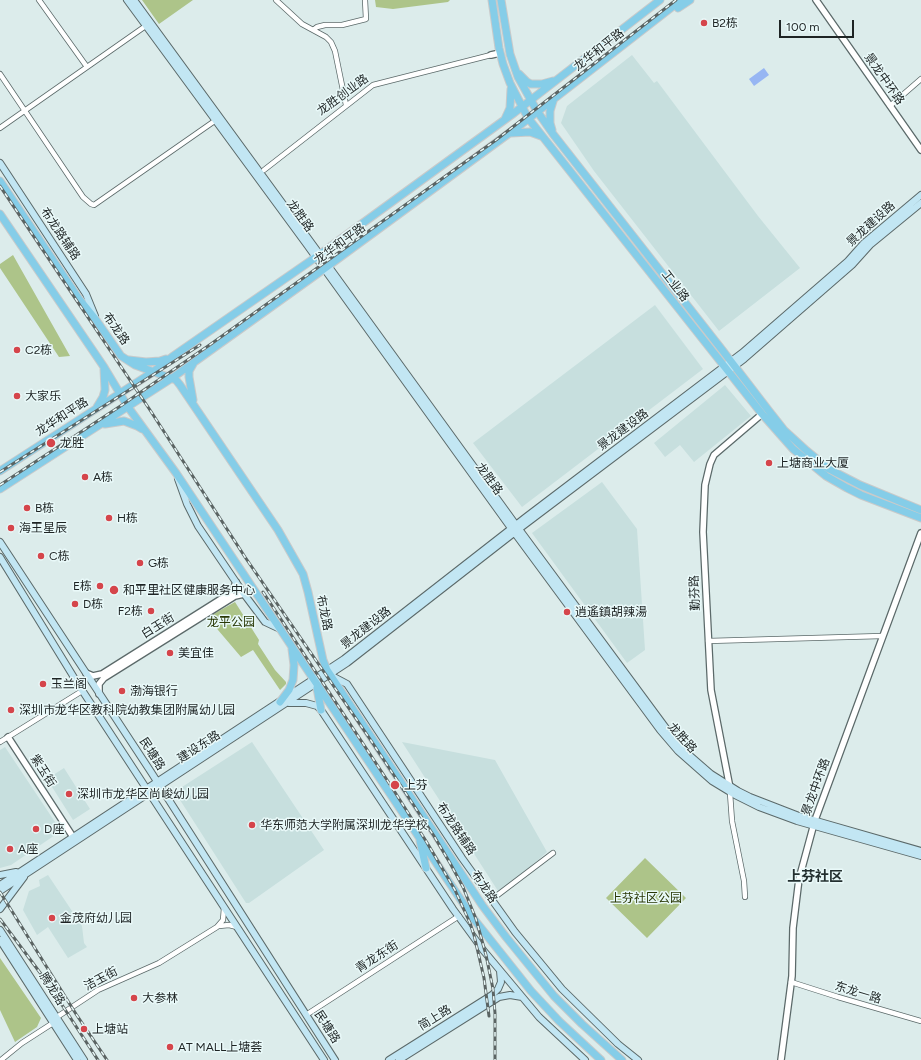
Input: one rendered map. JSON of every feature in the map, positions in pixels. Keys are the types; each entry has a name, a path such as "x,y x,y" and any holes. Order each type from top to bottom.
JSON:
{"main road":[{"name":"龙胜路","path":"127,0 148,24 263,172 318,256"},
{"name":"龙胜路","path":"134,0 148,24 216,120 327,267 664,735 678,751 700,772 772,812 921,851"},
{"name":"工业路","path":"492,0 500,52 510,83 528,118 762,414 793,449 826,476 854,491 921,518"},
{"name":"工业路","path":"501,0 507,44 515,69 537,111 553,134 784,430 821,463 847,479 921,510"},
{"name":"龙华和平路","path":"0,471 153,372 172,357 318,256 522,107 660,0"},
{"name":"龙华和平路","path":"0,489 172,378 327,267 555,98 682,0"},
{"path":"653,22 690,0"},
{"path":"515,69 523,79 531,84 542,84 558,78"},
{"path":"503,121 510,108 510,83"},
{"path":"553,134 550,123 550,113 555,98"},
{"path":"507,134 520,131 530,132 538,134 544,138"},
{"name":"布龙路辅路","path":"0,164 86,294 96,320"},
{"name":"布龙路","path":"0,181 79,299 125,360 140,368 172,378 180,385 278,530 303,574 323,660 328,673 482,905 506,937 554,996 622,1060"},
{"name":"景龙建设路","path":"733,364 848,261 864,243 921,195"},
{"name":"景龙建设路","path":"328,673 347,663 515,529 733,364 852,265 870,245 921,203"},
{"path":"0,214 104,367 128,407 176,473 473,918 531,991 559,1021 601,1060"},
{"path":"125,360 146,362 160,361 172,357"},
{"path":"194,362 189,371 188,377 194,405"},
{"path":"96,409 105,390 106,375 104,367"},
{"path":"99,426 112,422 124,422 137,426 145,431"},
{"path":"176,473 192,514 236,582 265,622 280,629"},
{"name":"民塘路","path":"0,542 158,784 335,1060"},
{"name":"民塘路","path":"0,557 82,691 324,1060"},
{"path":"291,645 294,659 293,680 283,703 306,702 317,706 321,710 426,868 483,950 539,1017 585,1060"},
{"name":"布龙路辅路","path":"328,673 347,684 491,900 515,932 562,989 638,1060"},
{"name":"建设东路","path":"0,891 23,872 73,837 158,784 328,673"},
{"path":"315,681 321,710"},
{"name":"建设东路","path":"0,885 23,872 148,790"},
{"name":"龙胜路","path":"814,823 921,856"},
{"path":"419,837 426,868"},
{"path":"0,875 23,872"},
{"path":"0,909 23,872"},
{"name":"腾龙路","path":"0,930 55,1020 77,1060"},
{"name":"腾龙路","path":"0,940 84,1060"},
{"path":"494,997 501,982 499,969"},
{"path":"494,997 506,995 522,997"},
{"name":"简上路","path":"389,1060 494,997"},
{"name":"简上路","path":"399,1060 494,997"}],"street":[{"path":"39,0 87,67"},
{"path":"276,0 302,24 326,37 334,47 346,105"},
{"path":"313,30 325,25 342,25 366,19 365,0"},
{"name":"景龙中环路","path":"816,0 921,150"},
{"path":"0,128 148,24"},
{"name":"龙胜创业路","path":"263,172 346,105 375,84 500,52"},
{"path":"0,74 83,197 90,204 94,205 216,120"},
{"path":"890,106 921,80"},
{"name":"勤芬路","path":"730,789 712,699 703,532 704,491 707,474 714,455 762,414"},
{"name":"景龙中环路","path":"781,1060 791,982 793,928 799,879 814,823 921,533"},
{"name":"白玉街","path":"85,672 88,675 93,676 102,674 229,594 234,588 236,582"},
{"name":"白玉街","path":"99,694 99,684 104,678 234,597 244,594"},
{"path":"708,641 882,636"},
{"path":"0,742 82,691"},
{"name":"紫玉街","path":"8,737 73,837"},
{"path":"730,789 732,822 746,897"},
{"path":"491,900 553,853"},
{"path":"217,927 223,920 223,904"},
{"name":"青龙东街","path":"306,1015 459,916"},
{"path":"217,927 232,925 240,930"},
{"name":"洁玉街","path":"1,1060 22,1043 98,990 159,963 217,927"},
{"name":"东龙一路","path":"791,982 921,1021"}],"shaded area":[{"path":"632,55 654,83 657,81 758,216 800,268 719,331 594,171 561,123 567,106"},
{"path":"655,305 703,369 522,507 473,443"},
{"path":"725,385 751,416 694,462 680,445 665,457 654,443"},
{"path":"602,482 637,529 645,650 627,663 532,533"},
{"name":"华东师范大学附属深圳龙华学校","path":"252,742 324,850 249,903 246,903 180,800 182,787"},
{"path":"402,742 495,760 547,852 500,894"},
{"path":"5,747 61,831 11,865 0,868 0,750"},
{"name":"深圳市龙华区尚峻幼儿园","path":"64,768 90,809 73,820 47,779"},
{"name":"金茂府幼儿园","path":"48,875 82,926 84,943 87,947 68,958 48,927 37,935 23,910 29,891 40,886 39,880"}],"green space":[{"path":"142,0 193,0 159,24"},
{"path":"375,0 450,0 448,2 393,9 376,7"},
{"path":"13,255 70,356 59,357 0,268 0,264"},
{"name":"龙平公园","path":"235,602 259,640 258,644 275,670 286,682 280,690 253,650 241,657 218,630 210,616"},
{"name":"上芬社区公园","path":"645,858 686,898 647,938 606,898"},
{"path":"0,958 41,1018 37,1027 15,1042 0,1010"}],"water":[{"path":"764,68 769,75 754,86 749,79"}],"railway":[{"path":"0,485 122,405 211,344 496,140 676,0"},
{"path":"0,186 150,410 245,557 370,739 450,863 463,887 476,919 486,955 493,989 495,1013 495,1060"},
{"path":"0,472 200,345"},
{"path":"263,592 391,786 455,890 474,935 484,978 489,1016"},
{"path":"0,892 76,1014 107,1060"},
{"path":"0,919 47,982 98,1060"}],"place":[{"name":"B2栋","path":"704,23"},
{"name":"C2栋","path":"17,350"},
{"name":"大家乐","path":"17,396"},
{"name":"龙胜","path":"51,443"},
{"name":"上塘商业大厦","path":"769,463"},
{"name":"A栋","path":"85,477"},
{"name":"B栋","path":"27,508"},
{"name":"H栋","path":"109,518"},
{"name":"海王星辰","path":"11,528"},
{"name":"C栋","path":"41,556"},
{"name":"G栋","path":"140,563"},
{"name":"E栋","path":"100,586"},
{"name":"和平里社区健康服务中心","path":"114,590"},
{"name":"D栋","path":"75,604"},
{"name":"F2栋","path":"151,611"},
{"name":"逍遙鎮胡辣湯","path":"567,612"},
{"name":"美宜佳","path":"170,653"},
{"name":"玉兰阁","path":"43,684"},
{"name":"渤海银行","path":"122,691"},
{"name":"深圳市龙华区教科院幼教集团附属幼儿园","path":"11,710"},
{"name":"上芬","path":"395,785"},
{"name":"深圳市龙华区尚峻幼儿园","path":"69,794"},
{"name":"华东师范大学附属深圳龙华学校","path":"252,825"},
{"name":"D座","path":"36,829"},
{"name":"A座","path":"10,849"},
{"name":"金茂府幼儿园","path":"52,918"},
{"name":"大参林","path":"134,998"},
{"name":"上塘站","path":"84,1029"},
{"name":"AT MALL上塘荟","path":"170,1047"}],"district":[{"name":"上芬社区","path":"815,877"}]}
